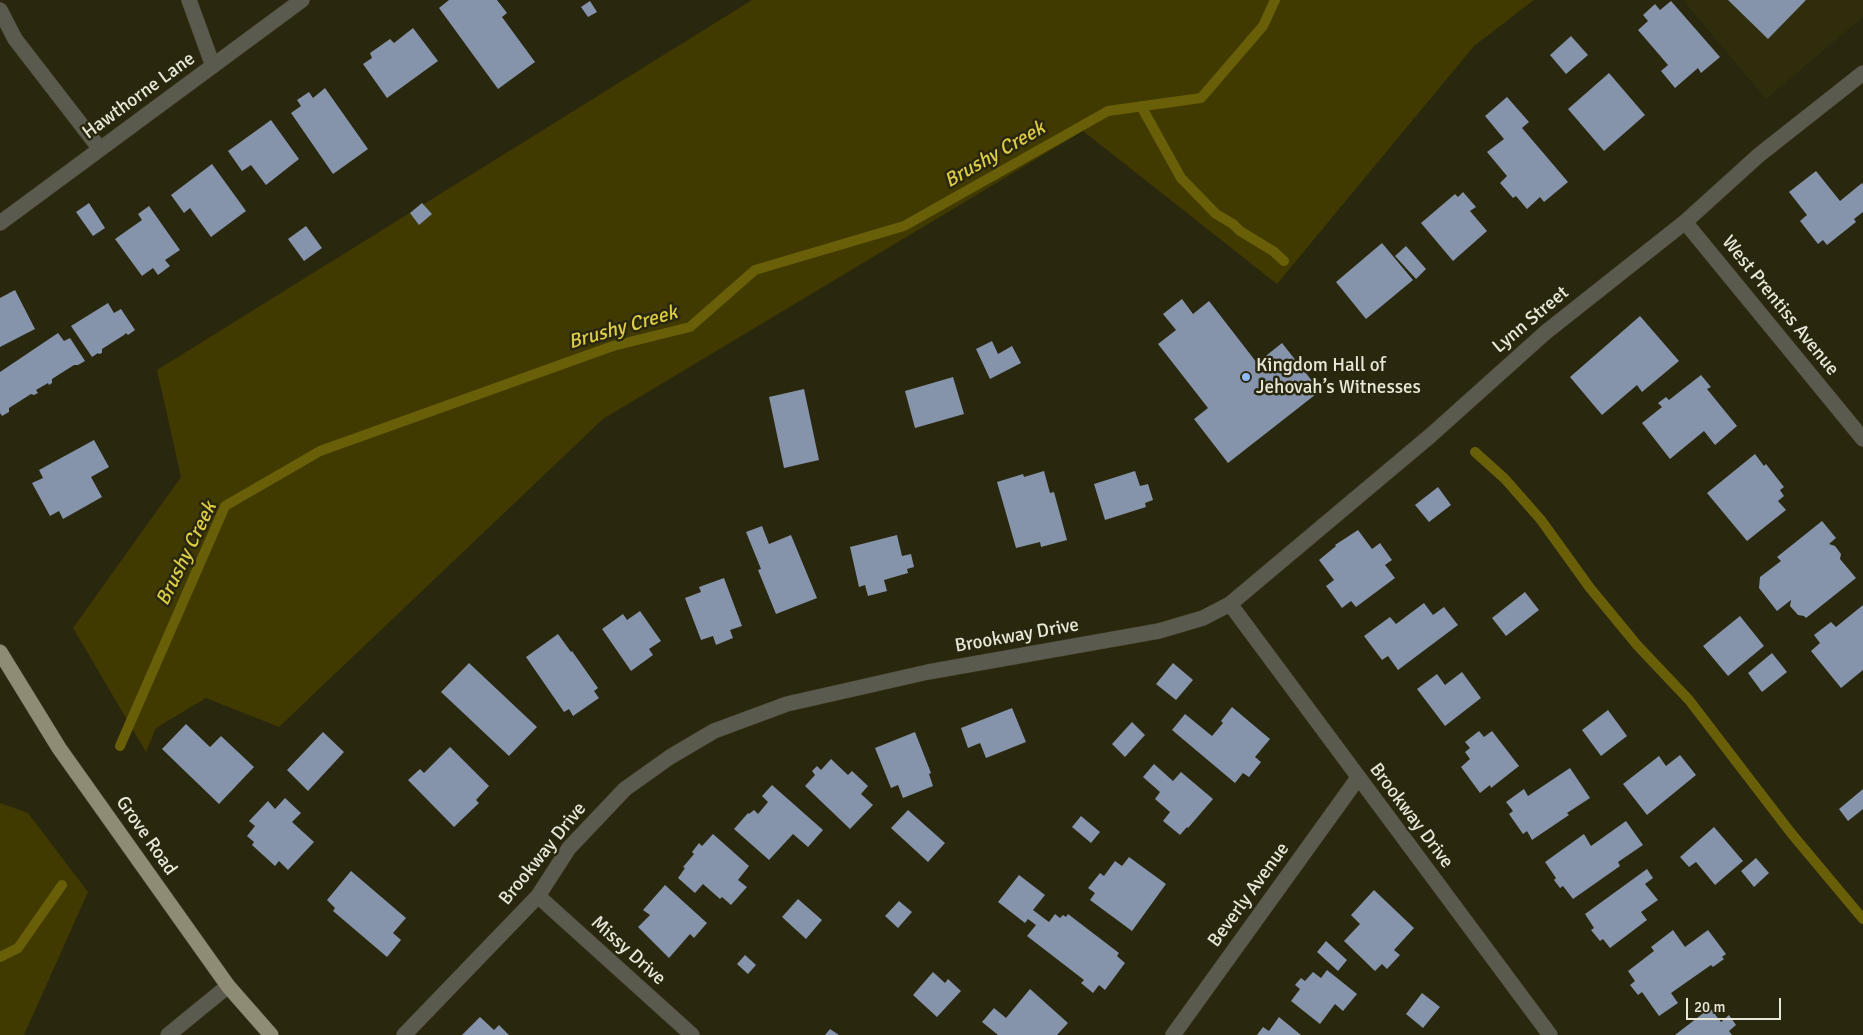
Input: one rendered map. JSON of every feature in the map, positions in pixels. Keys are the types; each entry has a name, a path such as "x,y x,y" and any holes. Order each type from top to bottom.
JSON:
{"main road":[{"name":"Grove Road","path":"0,652 59,748 228,986 271,1035"}],"street":[{"path":"189,0 213,66"},
{"name":"Hawthorne Lane","path":"0,223 302,0"},
{"path":"0,10 15,39 100,149"},
{"name":"Lynn Street","path":"1230,604 1430,436 1546,332 1685,222 1759,155 1863,73"},
{"name":"West Prentiss Avenue","path":"1685,222 1863,439"},
{"name":"Brookway Drive","path":"404,1035 538,896 569,848 625,789 670,757 714,731 787,704 843,691 928,672 1159,631 1203,618 1230,604 1550,1035"},
{"name":"Beverly Avenue","path":"1173,1035 1358,778"},
{"name":"Missy Drive","path":"538,896 692,1035"},
{"path":"168,1035 228,986"}],"shaded area":[{"path":"752,0 1534,0 1474,46 1277,284 1083,131 603,419 279,727 206,698 156,728 146,752 73,628 181,477 157,370"},
{"path":"1683,0 1863,0 1863,17 1766,99"},
{"path":"0,803 28,813 88,892 24,1035 0,1035"}],"building":[{"path":"449,0 497,0 507,13 502,17 535,62 498,89 439,8"},
{"path":"1728,0 1806,0 1768,39"},
{"path":"590,1 597,12 588,17 581,7"},
{"path":"1671,1 1720,57 1701,73 1698,68 1675,88 1661,71 1668,65 1638,30 1648,21 1643,15 1655,4 1660,10"},
{"path":"413,28 438,61 387,98 363,64 372,58 370,53 390,39 394,43"},
{"path":"1571,36 1588,55 1566,74 1550,55"},
{"path":"1609,73 1645,115 1604,151 1568,109"},
{"path":"325,88 368,149 333,174 291,113 301,106 297,100 309,92 313,98"},
{"path":"1507,97 1529,122 1522,128 1568,182 1544,202 1540,197 1527,209 1516,196 1513,198 1500,183 1507,176 1487,152 1504,139 1485,116"},
{"path":"271,120 299,159 266,185 251,165 242,171 228,151"},
{"path":"212,164 246,211 211,237 190,208 184,213 171,195"},
{"path":"1816,171 1840,201 1862,183 1863,185 1863,212 1854,219 1856,222 1827,245 1823,240 1818,244 1800,221 1807,215 1789,192"},
{"path":"1463,192 1476,207 1470,211 1487,231 1453,261 1421,223 1455,194 1458,197"},
{"path":"89,203 105,228 93,236 76,212"},
{"path":"422,203 432,214 419,225 410,213"},
{"path":"149,206 180,250 165,260 170,266 158,275 153,268 142,276 115,239 142,220 138,214"},
{"path":"306,226 322,248 304,261 288,239"},
{"path":"1382,243 1413,280 1366,319 1336,282"},
{"path":"1406,246 1426,269 1416,279 1395,256"},
{"path":"15,290 35,329 0,347 0,298"},
{"name":"Kingdom Hall of Jehovah’s Witnesses","path":"1182,299 1193,314 1209,301 1257,363 1282,343 1320,391 1228,463 1194,419 1208,408 1158,344 1176,330 1163,314"},
{"path":"108,303 114,313 121,309 135,330 128,335 126,333 102,349 102,353 92,357 71,326"},
{"path":"1640,316 1679,361 1642,392 1637,385 1602,415 1570,377"},
{"path":"58,333 64,341 70,338 85,361 74,365 52,379 52,383 49,385 48,383 36,390 38,393 31,394 9,408 9,412 2,416 0,413 0,372"},
{"path":"992,341 998,354 1012,346 1021,363 990,379 976,349"},
{"path":"1701,375 1711,387 1707,389 1737,426 1715,445 1704,431 1670,459 1642,423 1662,407 1658,403 1666,397 1669,400"},
{"path":"953,377 964,414 915,428 905,391"},
{"path":"804,389 819,460 784,468 769,397"},
{"path":"94,440 109,467 91,477 102,497 63,519 59,511 50,516 32,483 43,478 39,470"},
{"path":"1755,454 1764,466 1766,464 1784,487 1780,490 1784,496 1778,501 1786,510 1747,541 1707,493"},
{"path":"1044,471 1050,493 1054,492 1067,540 1041,547 1040,542 1016,548 997,482 1023,474 1024,477"},
{"path":"1135,471 1140,486 1148,484 1153,500 1145,503 1146,507 1105,520 1094,484"},
{"path":"1438,487 1451,505 1429,522 1415,505"},
{"path":"1822,521 1836,538 1829,544 1835,546 1841,554 1840,559 1856,578 1806,618 1798,615 1790,606 1791,600 1777,611 1759,588 1760,577 1781,561 1777,557"},
{"path":"762,526 769,544 791,535 817,598 776,614 758,570 761,569 746,532"},
{"path":"1358,530 1372,549 1380,543 1392,560 1385,565 1395,578 1356,607 1351,601 1342,608 1326,586 1334,580 1319,560 1335,545"},
{"path":"897,535 902,556 911,554 914,567 907,569 908,573 884,580 887,591 868,596 865,585 859,587 850,547"},
{"path":"724,578 742,626 730,630 733,638 716,645 713,636 701,640 685,598 701,592 699,587"},
{"path":"1525,592 1539,610 1506,636 1492,618"},
{"path":"1424,603 1433,615 1444,607 1458,625 1398,670 1388,656 1382,660 1364,636 1390,617 1396,624"},
{"path":"1863,605 1863,670 1841,688 1811,651 1820,643 1814,635 1831,622 1836,627"},
{"path":"640,611 661,641 649,649 653,655 631,671 602,629 623,614 627,620"},
{"path":"1740,616 1764,646 1728,676 1703,646"},
{"path":"558,634 598,688 594,691 599,698 573,716 569,709 564,712 526,657"},
{"path":"1772,653 1787,672 1762,692 1748,673"},
{"path":"469,663 537,727 509,756 441,692"},
{"path":"1173,663 1193,680 1176,700 1156,684"},
{"path":"1462,672 1481,698 1445,726 1417,689 1437,674 1445,685"},
{"path":"1232,707 1270,739 1255,757 1261,762 1249,777 1243,773 1235,783 1172,730 1185,714 1212,736 1223,723 1221,721"},
{"path":"1012,708 1026,742 986,758 980,743 968,748 961,728"},
{"path":"1608,710 1627,736 1601,756 1582,730"},
{"path":"1132,722 1145,735 1125,757 1112,744"},
{"path":"186,724 210,747 221,736 254,767 219,804 162,749"},
{"path":"1479,731 1484,737 1492,731 1519,766 1491,788 1490,785 1480,793 1461,767 1470,759 1465,752 1470,748 1465,742"},
{"path":"323,732 344,752 308,791 287,770"},
{"path":"915,732 931,773 929,774 933,786 903,798 898,785 891,788 875,748"},
{"path":"450,747 489,786 476,800 479,803 454,827 408,780 420,769 424,773"},
{"path":"1680,755 1696,775 1647,815 1623,784 1659,756 1666,766"},
{"path":"831,759 848,775 852,771 868,786 861,794 873,805 850,829 805,786 815,775 812,771 817,766 821,770"},
{"path":"1154,764 1173,781 1181,772 1213,799 1180,835 1163,821 1170,812 1155,799 1160,792 1143,777"},
{"path":"1570,768 1590,798 1532,840 1527,831 1523,834 1509,814 1513,811 1506,802 1524,789 1528,796"},
{"path":"772,785 823,830 808,847 793,834 769,860 734,829 748,813 754,810 758,814 768,802 762,796"},
{"path":"1863,789 1863,809 1848,821 1839,809"},
{"path":"285,798 301,813 292,822 314,842 288,870 279,861 275,866 252,845 254,842 247,836 255,826 249,821 268,801 275,809"},
{"path":"908,810 945,843 928,862 891,828"},
{"path":"1081,816 1100,832 1091,843 1072,827"},
{"path":"1626,821 1643,845 1618,862 1620,866 1573,899 1563,886 1560,888 1554,880 1556,878 1545,862 1584,834 1591,846"},
{"path":"1714,827 1743,861 1715,885 1696,862 1689,867 1680,857"},
{"path":"713,834 749,866 738,880 747,887 731,905 722,897 720,899 703,884 695,893 678,878 699,843 702,846"},
{"path":"1129,857 1166,884 1132,931 1090,900 1095,893 1088,888 1100,873 1104,876 1115,861 1122,866"},
{"path":"1756,858 1769,873 1754,887 1741,871"},
{"path":"1647,869 1653,878 1645,884 1658,900 1641,912 1647,920 1610,948 1603,939 1600,941 1591,930 1594,928 1585,914"},
{"path":"351,871 406,918 393,933 401,940 387,957 333,911 335,908 327,900"},
{"path":"1019,875 1045,895 1033,910 1049,922 1055,914 1060,918 1063,915 1066,917 1068,914 1119,953 1117,956 1125,963 1105,990 1099,985 1093,993 1081,983 1084,980 1027,936 1036,925 1028,919 1025,923 998,902"},
{"path":"665,885 707,923 694,938 690,934 669,958 638,927 650,915 643,910"},
{"path":"1374,890 1414,928 1394,950 1400,955 1387,969 1382,964 1375,971 1344,941 1360,924 1351,915"},
{"path":"798,899 822,920 806,939 782,917"},
{"path":"899,901 912,912 898,928 885,916"},
{"path":"1673,930 1685,947 1708,930 1726,954 1722,957 1724,959 1713,967 1711,965 1671,993 1678,1003 1659,1016 1642,992 1638,995 1630,985 1635,981 1628,971 1654,951 1651,947"},
{"path":"1326,941 1347,960 1338,971 1317,952"},
{"path":"745,955 756,965 748,974 737,964"},
{"path":"1327,970 1357,994 1343,1011 1335,1004 1320,1024 1291,1001 1300,989 1295,985 1301,978 1305,981 1313,972 1321,978"},
{"path":"933,972 945,983 948,979 961,991 937,1017 913,995"},
{"path":"1030,989 1068,1023 1057,1035 998,1035 982,1022 994,1008 1006,1018"},
{"path":"1422,993 1440,1007 1423,1028 1406,1014"},
{"path":"1710,1008 1721,1022 1729,1015 1736,1025 1729,1031 1732,1035 1675,1035"},
{"path":"480,1017 494,1030 499,1025 509,1035 462,1035"},
{"path":"1279,1017 1301,1035 1257,1035 1263,1027 1269,1031"},
{"path":"830,1029 839,1035 825,1035"}],"waterway":[{"name":"Brushy Creek","path":"120,746 225,506 320,451 613,346 690,327 755,270 904,226 1108,111 1201,98 1263,26 1275,0"},
{"path":"1141,106 1181,178 1216,214 1273,251 1284,261"},
{"path":"1475,452 1505,479 1541,520 1590,588 1637,645 1689,700 1791,833 1863,919"},
{"name":"Brushy Creek","path":"0,957 18,948 62,885"}],"place":[{"name":"Kingdom Hall of Jehovah’s Witnesses","path":"1246,377"}]}
